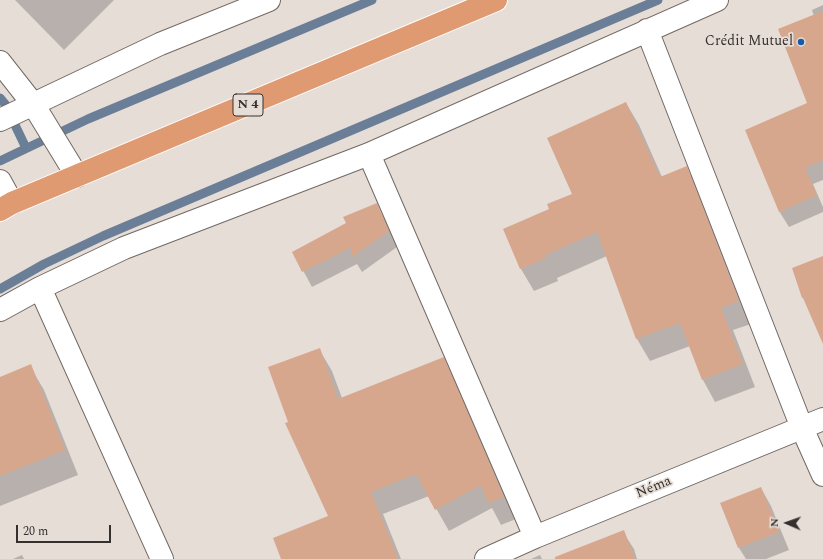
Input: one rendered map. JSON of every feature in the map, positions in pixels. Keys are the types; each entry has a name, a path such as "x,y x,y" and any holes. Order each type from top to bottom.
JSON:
{"highway":[{"name":"N 4","path":"6,207 496,0"}],"street":[{"path":"0,120 160,44 268,0"},
{"path":"0,310 40,288 124,248 369,154 717,0"},
{"path":"647,30 802,428 823,475"},
{"path":"0,62 33,104 77,176"},
{"path":"369,154 535,537"},
{"path":"0,181 6,207"},
{"path":"40,288 162,559"},
{"name":"Néma","path":"486,559 535,537 823,419"}],"building":[{"path":"823,11 823,160 805,168 817,195 779,212 745,130 807,103 778,29"},
{"path":"626,102 660,177 687,166 739,301 721,308 743,364 702,380 680,323 636,339 597,232 545,255 546,258 520,269 503,229 549,209 547,204 572,194 547,138"},
{"path":"377,203 389,231 352,257 352,247 302,272 292,252 346,223 343,217"},
{"path":"823,256 823,344 802,298 792,268"},
{"path":"320,348 338,399 444,357 504,497 488,503 481,485 435,510 416,474 371,492 398,559 281,559 273,538 328,516 285,423 288,422 268,367"},
{"path":"31,364 65,450 0,476 0,377"},
{"path":"761,487 779,532 738,548 720,503"},
{"path":"624,530 635,559 555,559 555,557"}],"waterway":[{"path":"0,161 88,119 372,0"},
{"path":"0,289 44,264 103,236 658,0"},
{"path":"0,98 5,104 26,148"}],"place":[{"name":"Crédit Mutuel","path":"801,42"}]}
